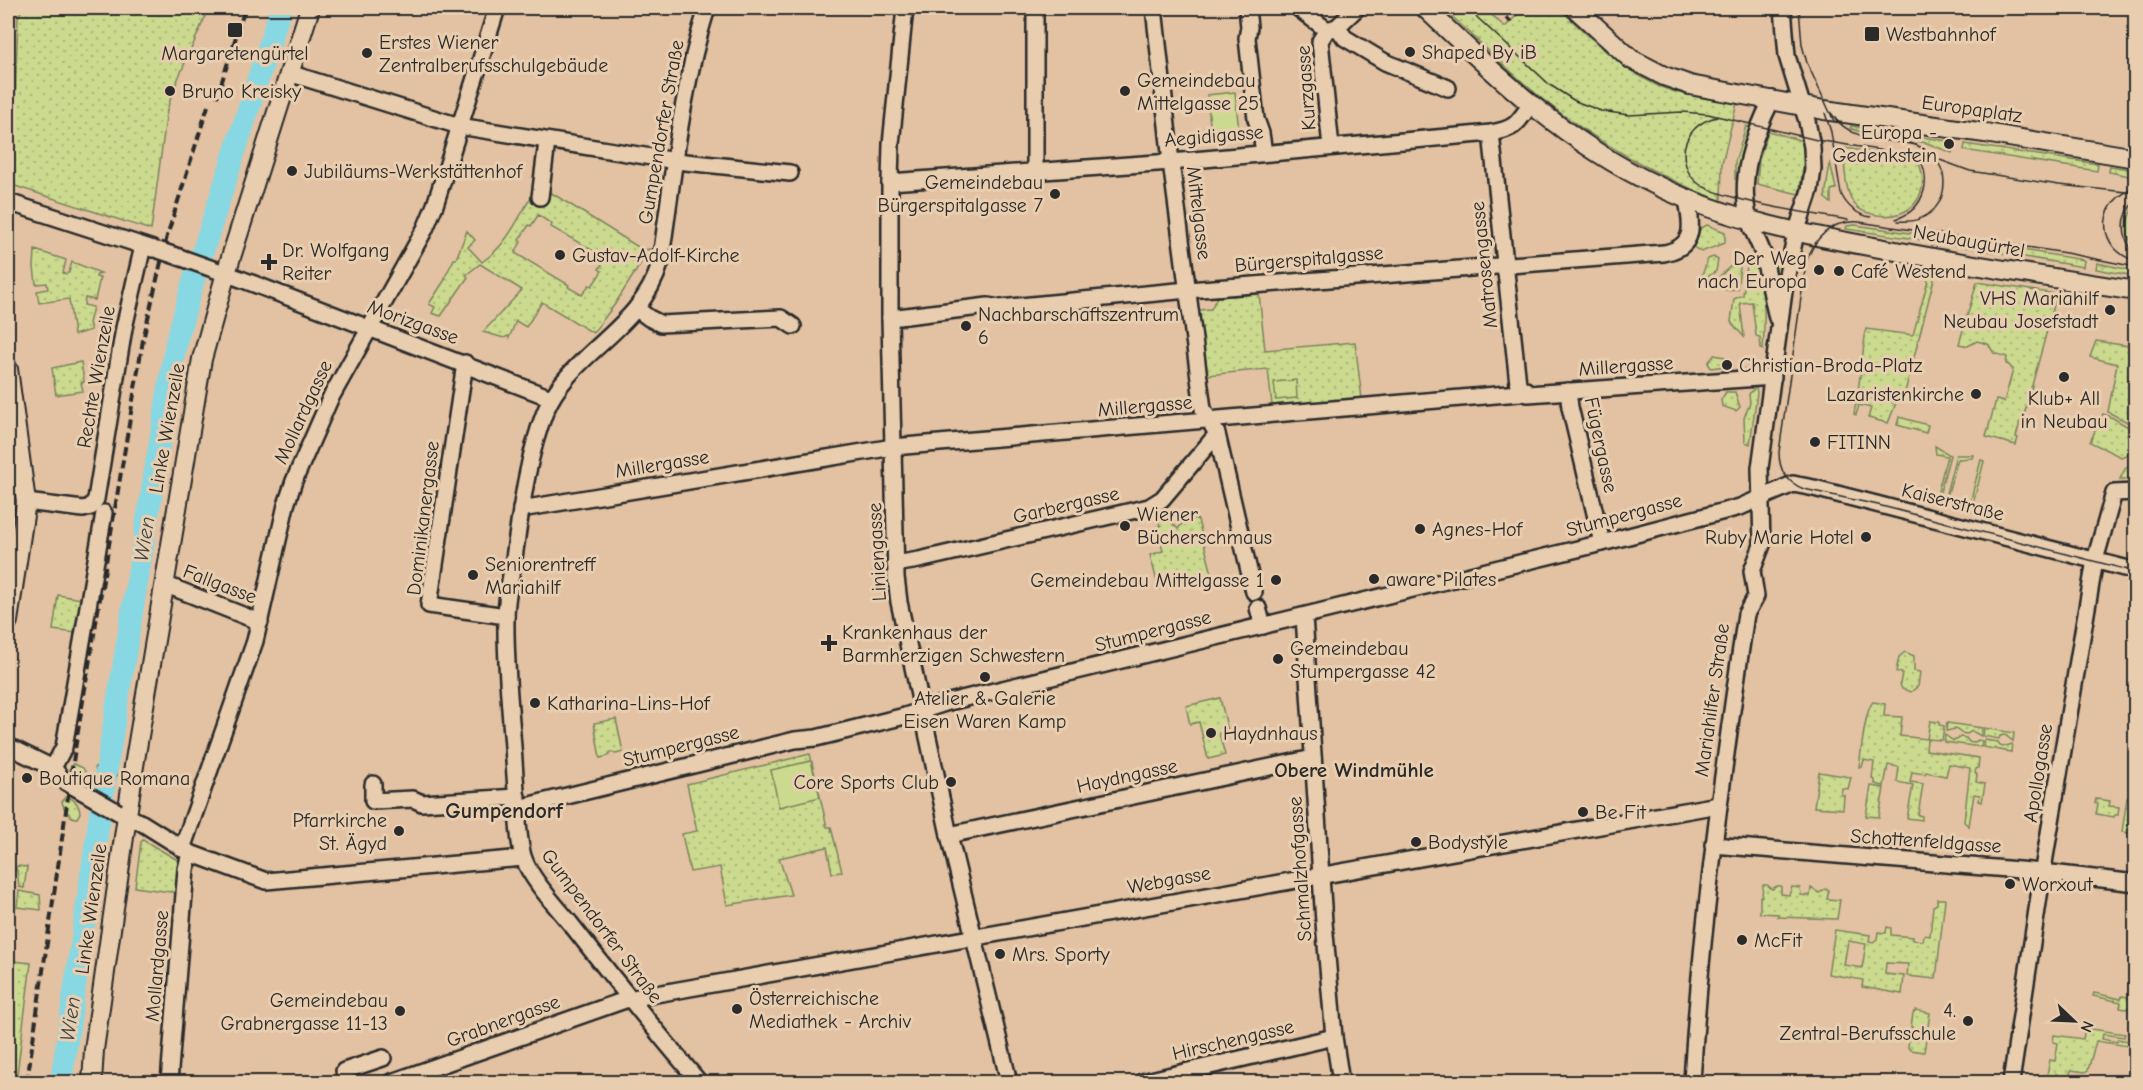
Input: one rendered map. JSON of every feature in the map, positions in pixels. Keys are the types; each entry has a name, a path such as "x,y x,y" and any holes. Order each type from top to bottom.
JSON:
{"main road":[{"name":"Linke Wienzeile","path":"92,1083 122,814 202,359 222,271 310,8"},
{"name":"Neubaugürtel","path":"1425,8 1530,105 1610,160 1687,200 1796,233 1970,265 2136,291"},
{"name":"Europaplatz","path":"1575,8 1631,59 1664,76 1690,85 2136,158"},
{"path":"8,369 26,502 8,621"}],"street":[{"name":"Mollardgasse","path":"169,1083 186,851 260,622 286,505 319,421 413,254 435,205 497,8"},
{"name":"Gumpendorfer Straße","path":"699,1083 628,999 549,896 523,858 517,803 506,616 521,509 536,441 551,398 562,383 637,309 652,288 660,264 685,101 700,28 707,8"},
{"name":"Liniengasse","path":"905,8 891,144 890,182 895,564 899,602 949,835 1009,1083"},
{"path":"1035,8 1035,172"},
{"name":"Mittelgasse","path":"1154,8 1171,162 1203,409 1213,428 1254,592"},
{"path":"1247,8 1249,27 1246,38 1264,153"},
{"path":"1298,8 1385,62 1448,88"},
{"name":"Kurzgasse","path":"1331,147 1320,41 1357,8"},
{"name":"Mariahilfer Straße","path":"1692,1083 1718,805 1746,614 1756,596 1752,571 1762,545 1760,468 1785,284 1796,233 1810,190 1813,169 1812,147 1787,56 1783,8"},
{"path":"289,73 459,126 676,161 790,173"},
{"name":"Mariahilfer Straße","path":"1772,99 1759,126 1749,156 1745,182 1749,220 1764,260 1779,329"},
{"name":"Aegidigasse","path":"890,182 1171,162 1491,133 1508,130 1518,122 1530,105"},
{"name":"Matrosengasse","path":"1491,133 1519,393"},
{"path":"540,197 547,141"},
{"name":"Bürgerspitalgasse","path":"891,318 988,306 1000,308 1188,290 1675,251 1687,240 1690,231 1687,200"},
{"name":"Morizgasse","path":"8,202 222,271 551,398"},
{"name":"Rechte Wienzeile","path":"26,502 83,509 91,507 96,499 124,328 150,248"},
{"path":"637,309 661,324 781,318 793,326"},
{"name":"Dominikanergasse","path":"465,363 429,605 506,616"},
{"name":"Millergasse","path":"521,509 893,447 1213,428 1519,393 1526,390 1528,394 1591,389 1600,391 1773,377"},
{"name":"Fügergasse","path":"1568,391 1602,543"},
{"name":"Garbergasse","path":"895,564 1149,507 1162,499 1213,428"},
{"name":"Kaiserstraße","path":"1761,497 1793,484 1814,488 2136,571"},
{"name":"Apollogasse","path":"2011,1083 2043,872 2095,560 2114,493 2136,492"},
{"name":"Stumpergasse","path":"373,784 373,801 413,799 422,803 517,803 905,716 1602,543 1740,507 1761,497"},
{"path":"53,768 64,747 104,513"},
{"name":"Fallgasse","path":"164,585 260,622"},
{"path":"1258,608 1263,626"},
{"name":"Schmalzhofgasse","path":"1304,616 1321,874 1334,1037 1341,1083"},
{"path":"8,746 53,768 64,781 142,823 186,851 266,882 523,858"},
{"name":"Haydngasse","path":"949,835 1313,758"},
{"name":"Webgasse","path":"628,999 1718,805"},
{"name":"Schottenfeldgasse","path":"1713,845 2043,872 2136,883"},
{"name":"Grabnergasse","path":"392,1083 628,999"},
{"name":"Hirschengasse","path":"1142,1083 1334,1037"},
{"path":"347,1083 344,1071 383,1058"}],"green space":[{"path":"23,8 209,8 174,88 167,110 151,230 12,185 18,17"},
{"path":"1443,8 1484,8 1505,27 1521,11 1518,8 1559,8 1593,40 1642,78 1666,89 1685,94 1737,103 1722,163 1721,201 1652,170 1564,116 1506,67"},
{"path":"1235,92 1239,132 1211,134 1207,95"},
{"path":"1746,126 1752,129 1740,179 1735,179 1735,162"},
{"path":"1851,126 1954,142 1952,153 1927,143 1858,131 1850,128"},
{"path":"1768,131 1803,141 1804,161 1799,194 1757,184 1759,160"},
{"path":"1965,144 2098,164 2097,171 1964,150"},
{"path":"1843,148 1917,159 1923,182 1916,201 1910,208 1890,216 1861,210 1853,202 1848,190"},
{"path":"1830,162 1836,189 1831,190 1831,203 1825,198"},
{"path":"2110,166 2135,170 2135,177 2109,172"},
{"path":"550,192 643,250 650,249 615,304 593,333 542,302 526,327 516,321 509,338 483,332 522,290 480,264 466,275 468,277 441,316 432,313 435,307 429,304 456,259 467,231 475,240 468,247 482,262 504,241 531,197 548,201","holes":["538,215 552,224 551,227 606,258 599,269 602,271 592,286 589,285 582,295 515,253 521,242 519,240"]},
{"path":"2135,205 2135,250 2129,239 2127,228 2129,216"},
{"path":"1707,225 1725,232 1725,243 1701,252 1692,246 1701,228"},
{"path":"1855,225 1930,236 1929,241 1846,229 1847,226"},
{"path":"1942,237 2084,260 2083,267 1942,243"},
{"path":"35,250 66,260 63,273 69,272 72,262 101,273 96,277 100,278 95,300 85,298 84,305 93,307 89,323 91,330 74,335 69,299 39,303 37,291 48,289 47,283 36,284"},
{"path":"1766,253 1782,256 1776,297"},
{"path":"1713,257 1718,260 1716,271 1703,280 1701,278 1708,259"},
{"path":"1753,257 1762,291 1763,350 1760,337 1756,336 1752,302 1740,303 1744,337 1731,322 1734,299 1743,295 1748,258"},
{"path":"2097,263 2135,271 2135,276 2096,269"},
{"path":"1733,264 1740,267 1737,289 1724,290 1719,277"},
{"path":"1925,273 1935,275 1903,400 1858,392 1866,329 1913,335 1928,281"},
{"path":"1977,282 2057,294 2022,422 2020,422 2016,445 1986,437 1996,400 2004,402 2013,370 2006,364 2007,357 1994,353 1988,344 1977,341 1968,346 1959,344"},
{"path":"1259,294 1265,350 1355,342 1362,399 1272,405 1268,369 1207,375 1199,310 1211,309 1217,297"},
{"path":"2096,341 2135,347 2135,426 2108,412 2117,364 2090,357"},
{"path":"1714,355 1725,357 1725,366 1711,368 1708,363"},
{"path":"81,362 83,391 56,395 52,368"},
{"path":"1296,380 1297,398 1276,400 1274,382"},
{"path":"1756,387 1750,444 1745,442 1744,418 1750,403 1749,394"},
{"path":"1726,392 1735,392 1740,407 1736,411 1722,406 1721,400"},
{"path":"1857,396 1896,403 1888,423 1868,418 1871,408 1859,405 1856,415 1854,414"},
{"path":"2103,414 2135,431 2135,451 2121,457 2090,442"},
{"path":"1899,417 1928,425 1926,433 1897,425"},
{"path":"1935,446 1950,455 1937,503 1935,503 1947,456 1936,454"},
{"path":"1956,455 1973,455 1972,458 1958,459 1944,506 1943,505"},
{"path":"1981,460 1984,461 1971,512 1968,511"},
{"path":"2135,462 2135,479 2120,479 2125,469"},
{"path":"1162,512 1178,529 1185,520 1189,523 1194,518 1198,520 1212,574 1159,589 1150,555 1163,551 1157,527 1160,526 1157,514"},
{"path":"58,595 82,599 76,633 53,630"},
{"path":"1905,652 1914,656 1914,671 1920,672 1918,686 1911,692 1902,689 1900,684 1902,673 1896,672 1899,657"},
{"path":"1220,698 1228,731 1219,733 1225,755 1208,759 1199,722 1190,724 1186,706"},
{"path":"1873,702 1885,704 1884,716 1902,717 1900,736 1927,739 1926,750 1979,758 1975,772 1976,782 1985,784 1982,802 1979,801 1980,795 1974,794 1969,826 1964,822 1970,768 1949,764 1946,776 1912,772 1910,782 1923,784 1918,815 1922,816 1922,820 1907,818 1913,785 1897,782 1899,767 1888,765 1884,786 1875,784 1875,780 1872,779 1874,762 1864,760 1862,767 1859,767 1866,722"},
{"path":"616,719 623,752 616,754 611,752 608,756 600,758 594,723"},
{"path":"1930,721 1939,722 1939,725 1944,726 1942,740 1927,739"},
{"path":"1947,723 1982,728 1981,736 1972,731 1967,734 1956,729 1946,731"},
{"path":"1984,728 2014,733 2013,741 2005,735 2000,736 1999,739 1983,736"},
{"path":"1945,735 1952,740 1960,737 1973,743 1978,740 1982,741 1981,747 1944,742"},
{"path":"1984,740 1998,742 2003,747 2012,744 2011,752 1983,747"},
{"path":"810,754 827,827 831,827 842,872 832,873 827,847 779,858 791,895 727,905 720,867 690,872 682,834 697,831 687,784"},
{"path":"811,761 820,797 779,807 771,770"},
{"path":"102,763 116,770 118,774 116,777 106,779 96,773 95,767"},
{"path":"74,764 83,768 89,779 87,783 72,777 69,769"},
{"path":"1819,772 1851,777 1848,789 1842,788 1843,809 1814,807"},
{"path":"97,780 104,783 113,794 110,799 93,789 93,782"},
{"path":"1871,786 1884,788 1879,817 1866,816"},
{"path":"65,797 71,798 77,804 80,813 77,818 72,817 66,811 62,802"},
{"path":"2127,798 2135,799 2135,834 2122,832"},
{"path":"2096,799 2110,801 2109,806 2119,807 2118,815 2114,817 2096,814 2098,804 2095,803"},
{"path":"143,840 181,862 178,893 135,887"},
{"path":"17,866 27,867 24,888 19,887 17,870 15,870"},
{"path":"1763,885 1772,889 1781,886 1781,894 1789,895 1792,887 1800,888 1801,895 1810,896 1811,888 1819,893 1825,889 1829,890 1827,899 1840,900 1837,919 1778,917 1778,914 1760,913 1760,896 1762,896"},
{"path":"19,891 40,895 41,910 17,907"},
{"path":"1937,899 1945,899 1936,979 1907,976 1908,964 1886,963 1885,974 1904,976 1902,994 1862,987 1863,980 1828,974 1835,930 1870,935 1869,941 1873,942 1877,939 1878,932 1886,933 1887,927 1891,928 1891,935 1913,937 1913,940 1923,941 1924,935 1930,936 1933,906 1937,904","holes":["1848,941 1866,944 1862,968 1844,965"]},
{"path":"13,961 31,963 16,1082 8,1082 8,1012"},
{"path":"2094,993 2121,999 2122,996 2128,997 2131,1001 2130,1007 2120,1008 2121,1002 2093,996"},
{"path":"1916,1010 1930,1013 1924,1052 1910,1050 1908,1047 1910,1032 1913,1032 1911,1027 1913,1013"},
{"path":"2085,1028 2125,1034 2124,1037 2103,1034 2102,1039 2117,1042 2118,1039 2129,1041 2128,1046 2096,1041 2088,1070 2085,1072 2071,1070 2068,1081 2056,1074 2055,1077 2047,1075 2050,1060 2055,1061 2058,1043 2053,1042 2054,1035 2083,1039"}],"waterway":[{"name":"Wien","path":"61,1082 108,760 176,343 193,282 281,8"}],"tram line":[{"path":"1467,8 1550,85 1575,101 1601,111 1629,115 1682,112 1708,114 1817,140 1940,160 1970,171 2059,185 2136,193"},
{"path":"1799,8 1802,45 1807,63 1834,121"},
{"path":"1825,113 1831,132 1841,194 1853,210 1871,217"},
{"path":"1831,113 1839,123 1859,135 1917,145"},
{"path":"1717,117 1699,125 1686,142 1684,153 1686,165 1691,176 1699,184 1720,194 1756,203 1848,220"},
{"path":"1898,221 1916,220 1930,213 1939,202 1944,189 1943,175 1937,161 1926,150 1909,143"},
{"path":"1896,219 1914,208 1924,191 1924,171 1915,152"},
{"path":"2130,190 2111,206 2106,217 2106,227 2108,238 2114,248 2136,261"},
{"path":"2136,200 2127,213 2124,227 2127,241 2136,254"},
{"path":"2136,267 2066,253 1859,222 1849,222 1832,228 1819,239 1806,263 1779,452 1780,464 1785,475 1792,483 1804,489 1878,505 2136,572"}],"railway":[{"path":"217,97 245,8"},
{"path":"1496,8 1511,22"},
{"path":"27,1082 74,755 143,340 167,236 208,106"}],"place":[{"name":"Margaretengürtel","path":"235,30"},
{"name":"Westbahnhof","path":"1872,34"},
{"name":"Shaped By iB","path":"1410,52"},
{"name":"Erstes Wiener Zentralberufsschulgebäude","path":"367,53"},
{"name":"Bruno Kreisky","path":"170,91"},
{"name":"Gemeindebau Mittelgasse 25","path":"1125,91"},
{"name":"Europa - Gedenkstein","path":"1949,144"},
{"name":"Jubiläums-Werkstättenhof","path":"292,171"},
{"name":"Gemeindebau Bürgerspitalgasse 7","path":"1055,194"},
{"name":"Gustav-Adolf-Kirche","path":"560,255"},
{"name":"Dr. Wolfgang Reiter","path":"269,262"},
{"name":"Der Weg nach Europa","path":"1819,270"},
{"name":"Café Westend","path":"1839,271"},
{"name":"VHS Mariahilf Neubau Josefstadt","path":"2110,310"},
{"name":"Nachbarschaftszentrum 6","path":"966,326"},
{"name":"Christian-Broda-Platz","path":"1727,365"},
{"name":"Klub+ All in Neubau","path":"2064,377"},
{"name":"Lazaristenkirche","path":"1976,394"},
{"name":"FITINN","path":"1815,442"},
{"name":"Wiener Bücherschmaus","path":"1125,526"},
{"name":"Agnes-Hof","path":"1420,529"},
{"name":"Ruby Marie Hotel","path":"1866,537"},
{"name":"Seniorentreff Mariahilf","path":"473,575"},
{"name":"aware Pilates","path":"1374,579"},
{"name":"Gemeindebau Mittelgasse 1","path":"1276,580"},
{"name":"Krankenhaus der Barmherzigen Schwestern","path":"829,643"},
{"name":"Gemeindebau Stumpergasse 42","path":"1278,659"},
{"name":"Atelier & Galerie Eisen Waren Kamp","path":"985,677"},
{"name":"Katharina-Lins-Hof","path":"535,703"},
{"name":"Haydnhaus","path":"1211,733"},
{"name":"Boutique Romana","path":"27,778"},
{"name":"Core Sports Club","path":"951,782"},
{"name":"Be Fit","path":"1583,812"},
{"name":"Pfarrkirche St. Ägyd","path":"399,831"},
{"name":"Bodystyle","path":"1416,842"},
{"name":"Worxout","path":"2010,884"},
{"name":"McFit","path":"1742,940"},
{"name":"Mrs. Sporty","path":"1000,954"},
{"name":"Österreichische Mediathek - Archiv","path":"737,1009"},
{"name":"Gemeindebau Grabnergasse 11-13","path":"400,1011"},
{"name":"4. Zentral-Berufsschule","path":"1968,1021"}],"district":[{"name":"Obere Windmühle","path":"1354,770"},
{"name":"Gumpendorf","path":"504,811"}]}
